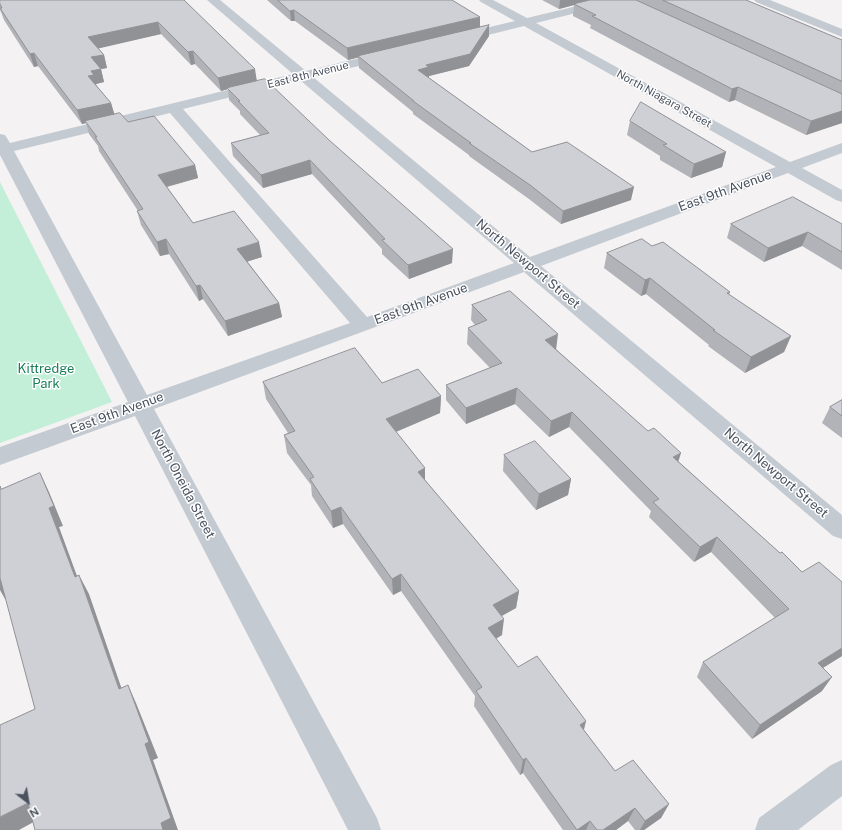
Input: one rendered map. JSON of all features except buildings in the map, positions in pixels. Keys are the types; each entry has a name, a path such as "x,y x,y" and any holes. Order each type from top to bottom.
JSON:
{"street":[{"name":"North Newport Street","path":"213,0 842,529"},
{"name":"North Niagara Street","path":"485,0 842,197"},
{"path":"448,41 616,0"},
{"path":"760,0 842,34"},
{"name":"East 8th Avenue","path":"2,145 173,108 402,52"},
{"path":"173,108 363,325"},
{"name":"North Oneida Street","path":"2,145 365,830"},
{"name":"East 9th Avenue","path":"0,456 140,404 363,325 842,148"},
{"path":"771,830 842,776"}],"green space":[{"name":"Kittredge Park","path":"0,182 112,402 0,443"}]}
